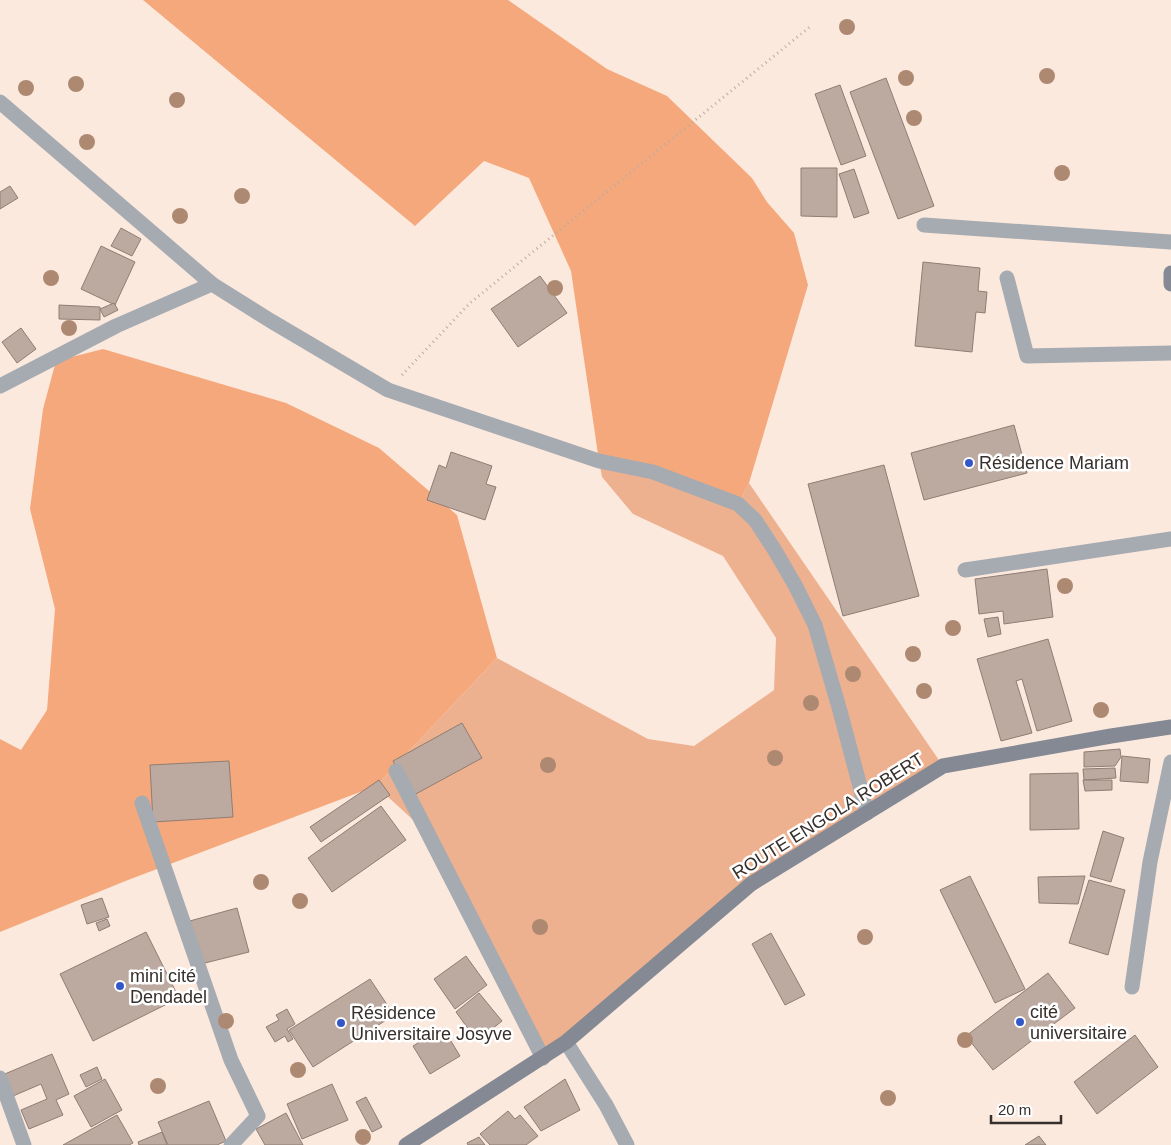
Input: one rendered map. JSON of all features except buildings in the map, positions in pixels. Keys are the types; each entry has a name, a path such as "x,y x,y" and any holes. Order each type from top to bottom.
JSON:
{"street":[{"path":"0,102 212,284 388,390 599,461 653,472 738,504 755,520 774,549 815,625 840,710 866,813"},
{"path":"924,225 1171,242"},
{"path":"1171,273 1171,284"},
{"path":"1008,278 1027,356 1171,353"},
{"path":"0,386 116,326 212,284"},
{"path":"965,570 1171,539"},
{"name":"ROUTE ENGOLA ROBERT","path":"406,1145 566,1042 751,884 943,766 1171,727"},
{"path":"1132,987 1150,862 1171,762"},
{"path":"396,771 543,1058"},
{"path":"142,803 231,1060 258,1116 231,1145"},
{"path":"566,1042 606,1105 627,1145"},
{"path":"0,1078 24,1145"}],"path":[{"path":"388,390 470,303 812,26"}],"shaded area":[{"path":"143,0 508,0 607,69 667,96 752,178 767,202 794,233 808,285 749,483 738,504 599,461 571,271 529,178 484,161 415,226"},
{"path":"103,349 286,403 379,448 457,515 497,658 376,786 128,880 0,932 0,739 21,750 47,710 55,609 30,509 43,409 56,361"},
{"path":"599,461 738,504 749,483 943,766 751,884 544,1053 434,839 376,786 497,658 648,739 694,746 774,690 776,638 723,556 633,514 602,477"}],"place":[{"name":"Résidence Mariam","path":"969,463"},
{"name":"mini cité Dendadel","path":"120,986"},
{"name":"cité universitaire","path":"1020,1022"},
{"name":"Résidence Universitaire Josyve","path":"341,1023"}]}
